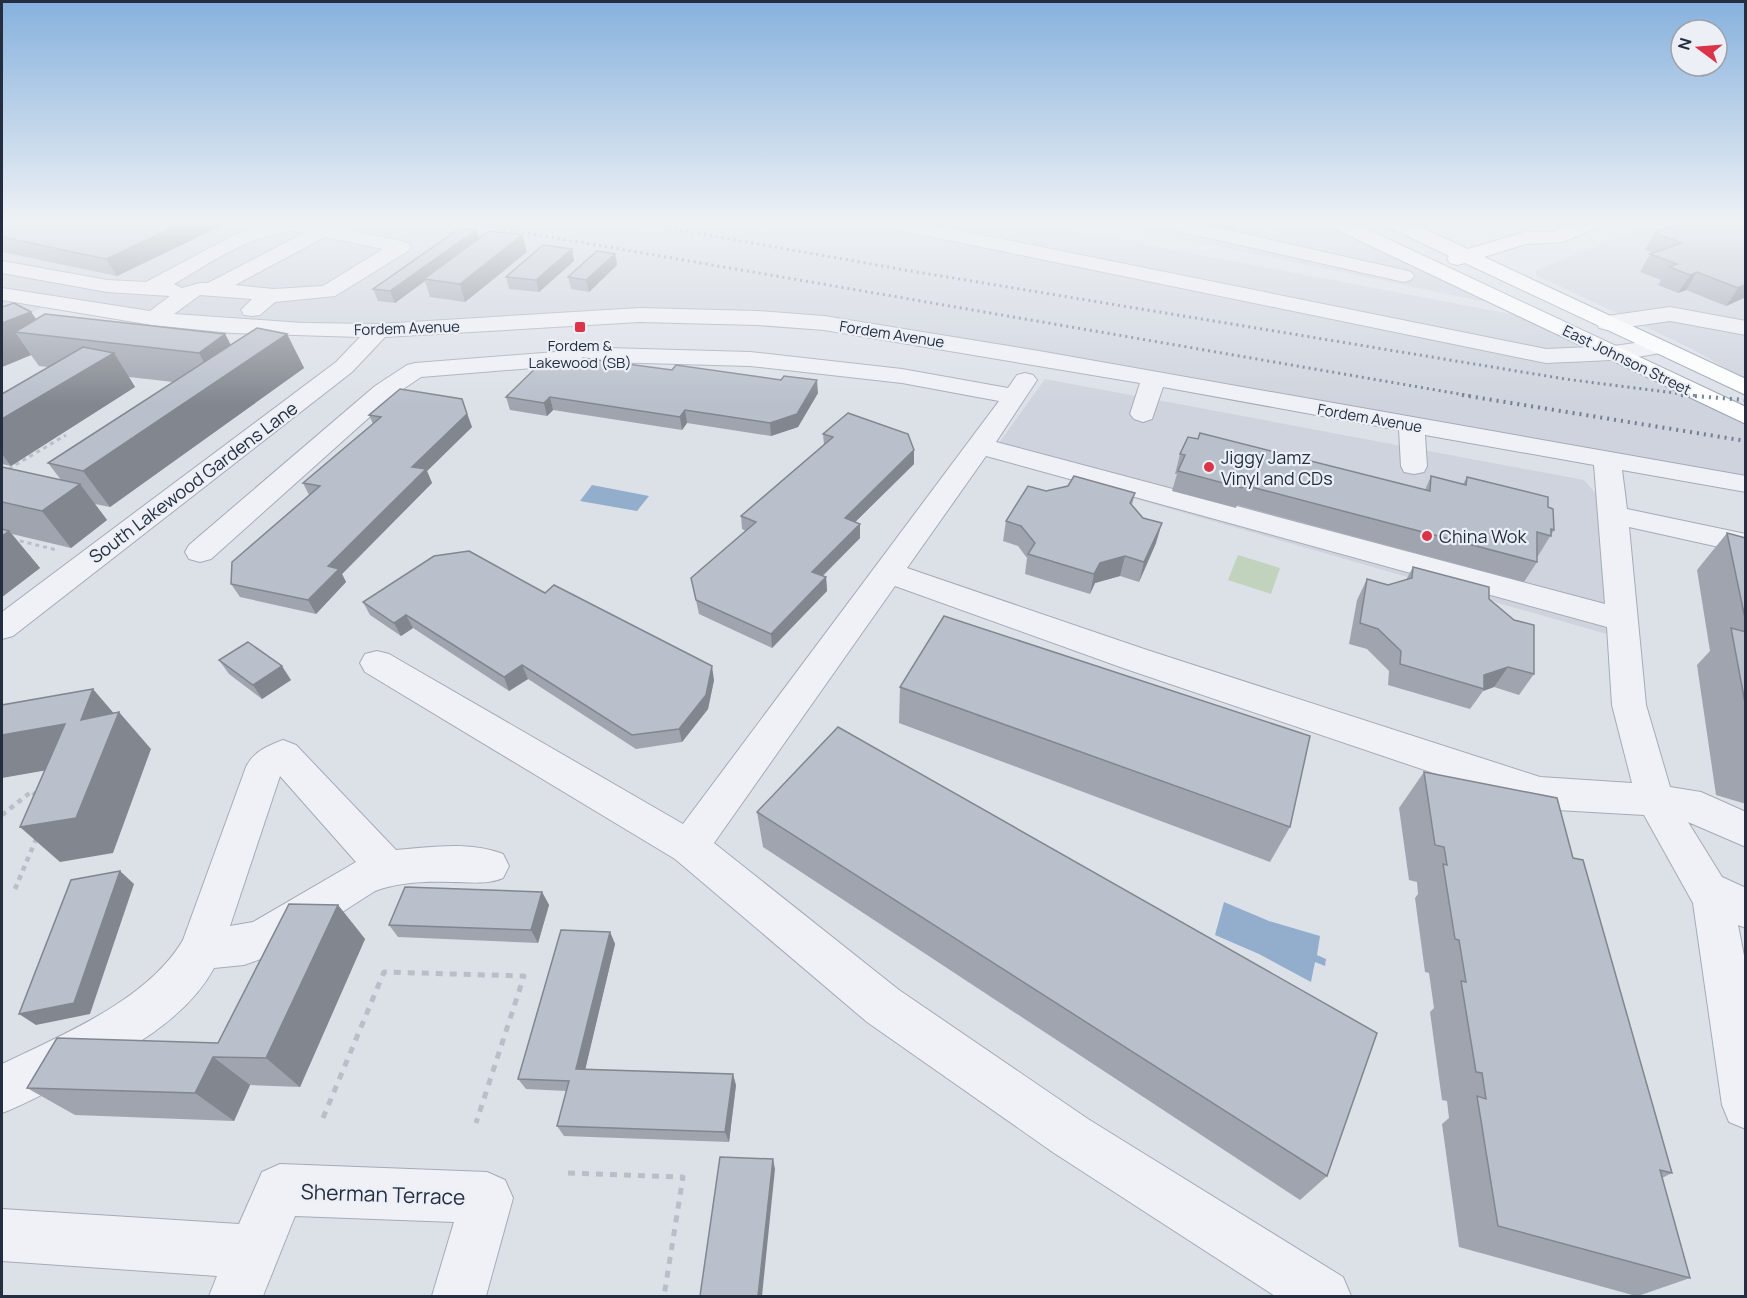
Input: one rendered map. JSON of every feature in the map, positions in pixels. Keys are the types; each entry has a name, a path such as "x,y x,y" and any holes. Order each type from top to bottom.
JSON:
{"main road":[{"name":"East Johnson Street","path":"1467,284 1746,417"},
{"name":"East Johnson Street","path":"1527,284 1656,347 1746,387"}],"street":[{"path":"94,284 268,296 328,292 342,284"},
{"path":"151,288 159,284"},
{"path":"152,318 215,284"},
{"path":"1196,284 1546,356 1614,353 1656,347"},
{"path":"1362,317 1367,291 1385,284"},
{"name":"Fordem Avenue","path":"3,295 152,318 235,337 303,330 379,331 640,315 757,318 824,323 1039,358 1743,483"},
{"path":"130,336 235,337 268,296"},
{"path":"29,321 63,306"},
{"path":"88,329 92,324 111,313"},
{"path":"1607,323 1670,314 1746,328"},
{"path":"1670,314 1746,347"},
{"path":"458,366 474,326"},
{"path":"272,350 303,330"},
{"name":"South Lakewood Gardens Lane","path":"2,628 344,367 379,331"},
{"path":"1721,337 1746,341"},
{"path":"200,552 398,380 415,370 607,355 750,359 902,376 1015,397"},
{"path":"689,847 767,735 889,573 980,446 1039,358"},
{"path":"1143,414 1153,379"},
{"path":"1412,425 1414,466"},
{"path":"980,446 1623,620"},
{"path":"1607,460 1614,515 1629,705 1655,800 1713,900 1746,1105"},
{"path":"1614,515 1746,544"},
{"path":"889,573 1135,659 1540,793 1655,800 1701,808 1746,831"},
{"path":"377,663 689,847 883,1006 1071,1136 1324,1296"},
{"path":"2,1089 124,1023 178,984 196,963 264,768 284,755 387,868"},
{"path":"201,949 244,945 266,938 352,883 387,868 448,864 489,866"},
{"path":"1707,890 1746,909"},
{"name":"Sherman Terrace","path":"2,1235 245,1274 280,1190 487,1198 459,1296"}],"path":[{"path":"2,473 66,435"},
{"path":"2,537 67,552"},
{"path":"2,815 32,790 42,806"},
{"path":"15,889 38,835"},
{"path":"323,1118 384,972 524,976 476,1124"},
{"path":"568,1173 683,1177 664,1296"}],"shaded area":[{"path":"2,284 1351,284 1547,321 1745,417 1745,482 757,318 303,330 53,304 2,323"},
{"path":"1397,284 1466,284 1520,309"},
{"path":"1554,284 1745,284 1745,379 1690,348"},
{"path":"1045,379 1584,480 1614,515 1624,639 989,457"}],"green space":[{"path":"1238,555 1280,568 1271,594 1228,580"}],"water":[{"path":"592,485 649,496 637,511 580,501"},
{"path":"1224,902 1269,921 1320,936 1317,955 1326,959 1325,966 1315,962 1311,982 1259,954 1215,935"}],"building":[{"path":"381,284 400,284 390,291 373,289"},
{"path":"1727,284 1746,284 1738,288"},
{"path":"14,303 31,312 2,323 2,307"},
{"path":"45,314 225,334 199,353 15,332"},
{"path":"257,328 287,334 83,471 48,463"},
{"path":"83,347 114,353 2,419 2,394"},
{"path":"546,358 579,363 583,358 672,370 676,365 781,380 784,376 817,380 797,414 770,423 685,410 680,417 550,397 544,403 506,397"},
{"path":"400,389 462,399 467,414 412,467 426,469 328,566 339,569 308,600 231,584 232,562 320,486 303,483 381,417 369,415"},
{"path":"848,413 908,434 914,450 845,518 860,524 812,572 826,577 771,634 696,600 691,578 756,522 741,516 833,437 823,434"},
{"path":"1200,433 1430,491 1431,476 1466,485 1467,477 1548,497 1548,507 1553,509 1554,530 1551,529 1551,536 1537,532 1537,562 1244,485 1242,488 1178,471 1185,455 1180,454 1188,437 1198,439"},
{"path":"2,467 80,484 42,511 2,502"},
{"path":"1074,476 1135,493 1130,503 1143,518 1162,523 1144,562 1125,556 1100,563 1094,574 1028,554 1035,543 1021,526 1006,521 1028,486 1046,491 1068,486"},
{"path":"2,529 9,531 2,536"},
{"path":"1727,533 1746,538 1746,623"},
{"path":"469,551 545,593 554,585 712,666 706,695 679,729 632,735 522,665 504,677 406,615 394,623 363,602 434,556"},
{"path":"1413,567 1489,587 1489,599 1514,620 1534,625 1534,674 1508,667 1484,675 1484,689 1400,664 1401,651 1378,629 1360,623 1367,579 1388,585 1412,578"},
{"path":"944,616 1310,736 1290,827 900,687"},
{"path":"1731,628 1746,632 1746,708"},
{"path":"248,642 282,666 253,685 219,660"},
{"path":"93,689 81,720 119,712 76,818 20,827 65,724 2,735 2,705"},
{"path":"838,727 1377,1033 1327,1176 757,812"},
{"path":"1424,772 1557,798 1573,858 1583,860 1672,1173 1660,1170 1690,1278 1498,1226 1477,1096 1486,1099 1482,1073 1476,1072 1461,981 1466,982 1459,940 1455,939 1443,864 1447,865 1444,847 1435,845"},
{"path":"120,871 74,1003 19,1014 71,880"},
{"path":"405,887 542,892 531,930 389,925"},
{"path":"289,904 338,905 266,1058 213,1057 195,1093 27,1088 57,1038 218,1043"},
{"path":"561,930 610,932 576,1069 733,1074 725,1132 557,1126 569,1081 518,1079"},
{"path":"720,1157 773,1159 758,1296 700,1296"}],"railway":[{"path":"820,284 1471,396"},
{"path":"987,284 1565,379 1699,396"},
{"path":"1462,395 1746,441"},
{"path":"1681,395 1746,400"}],"place":[{"name":"Fordem & Lakewood (SB)","path":"580,327"},
{"name":"Jiggy Jamz Vinyl and CDs","path":"1209,467"},
{"name":"China Wok","path":"1427,536"}]}
